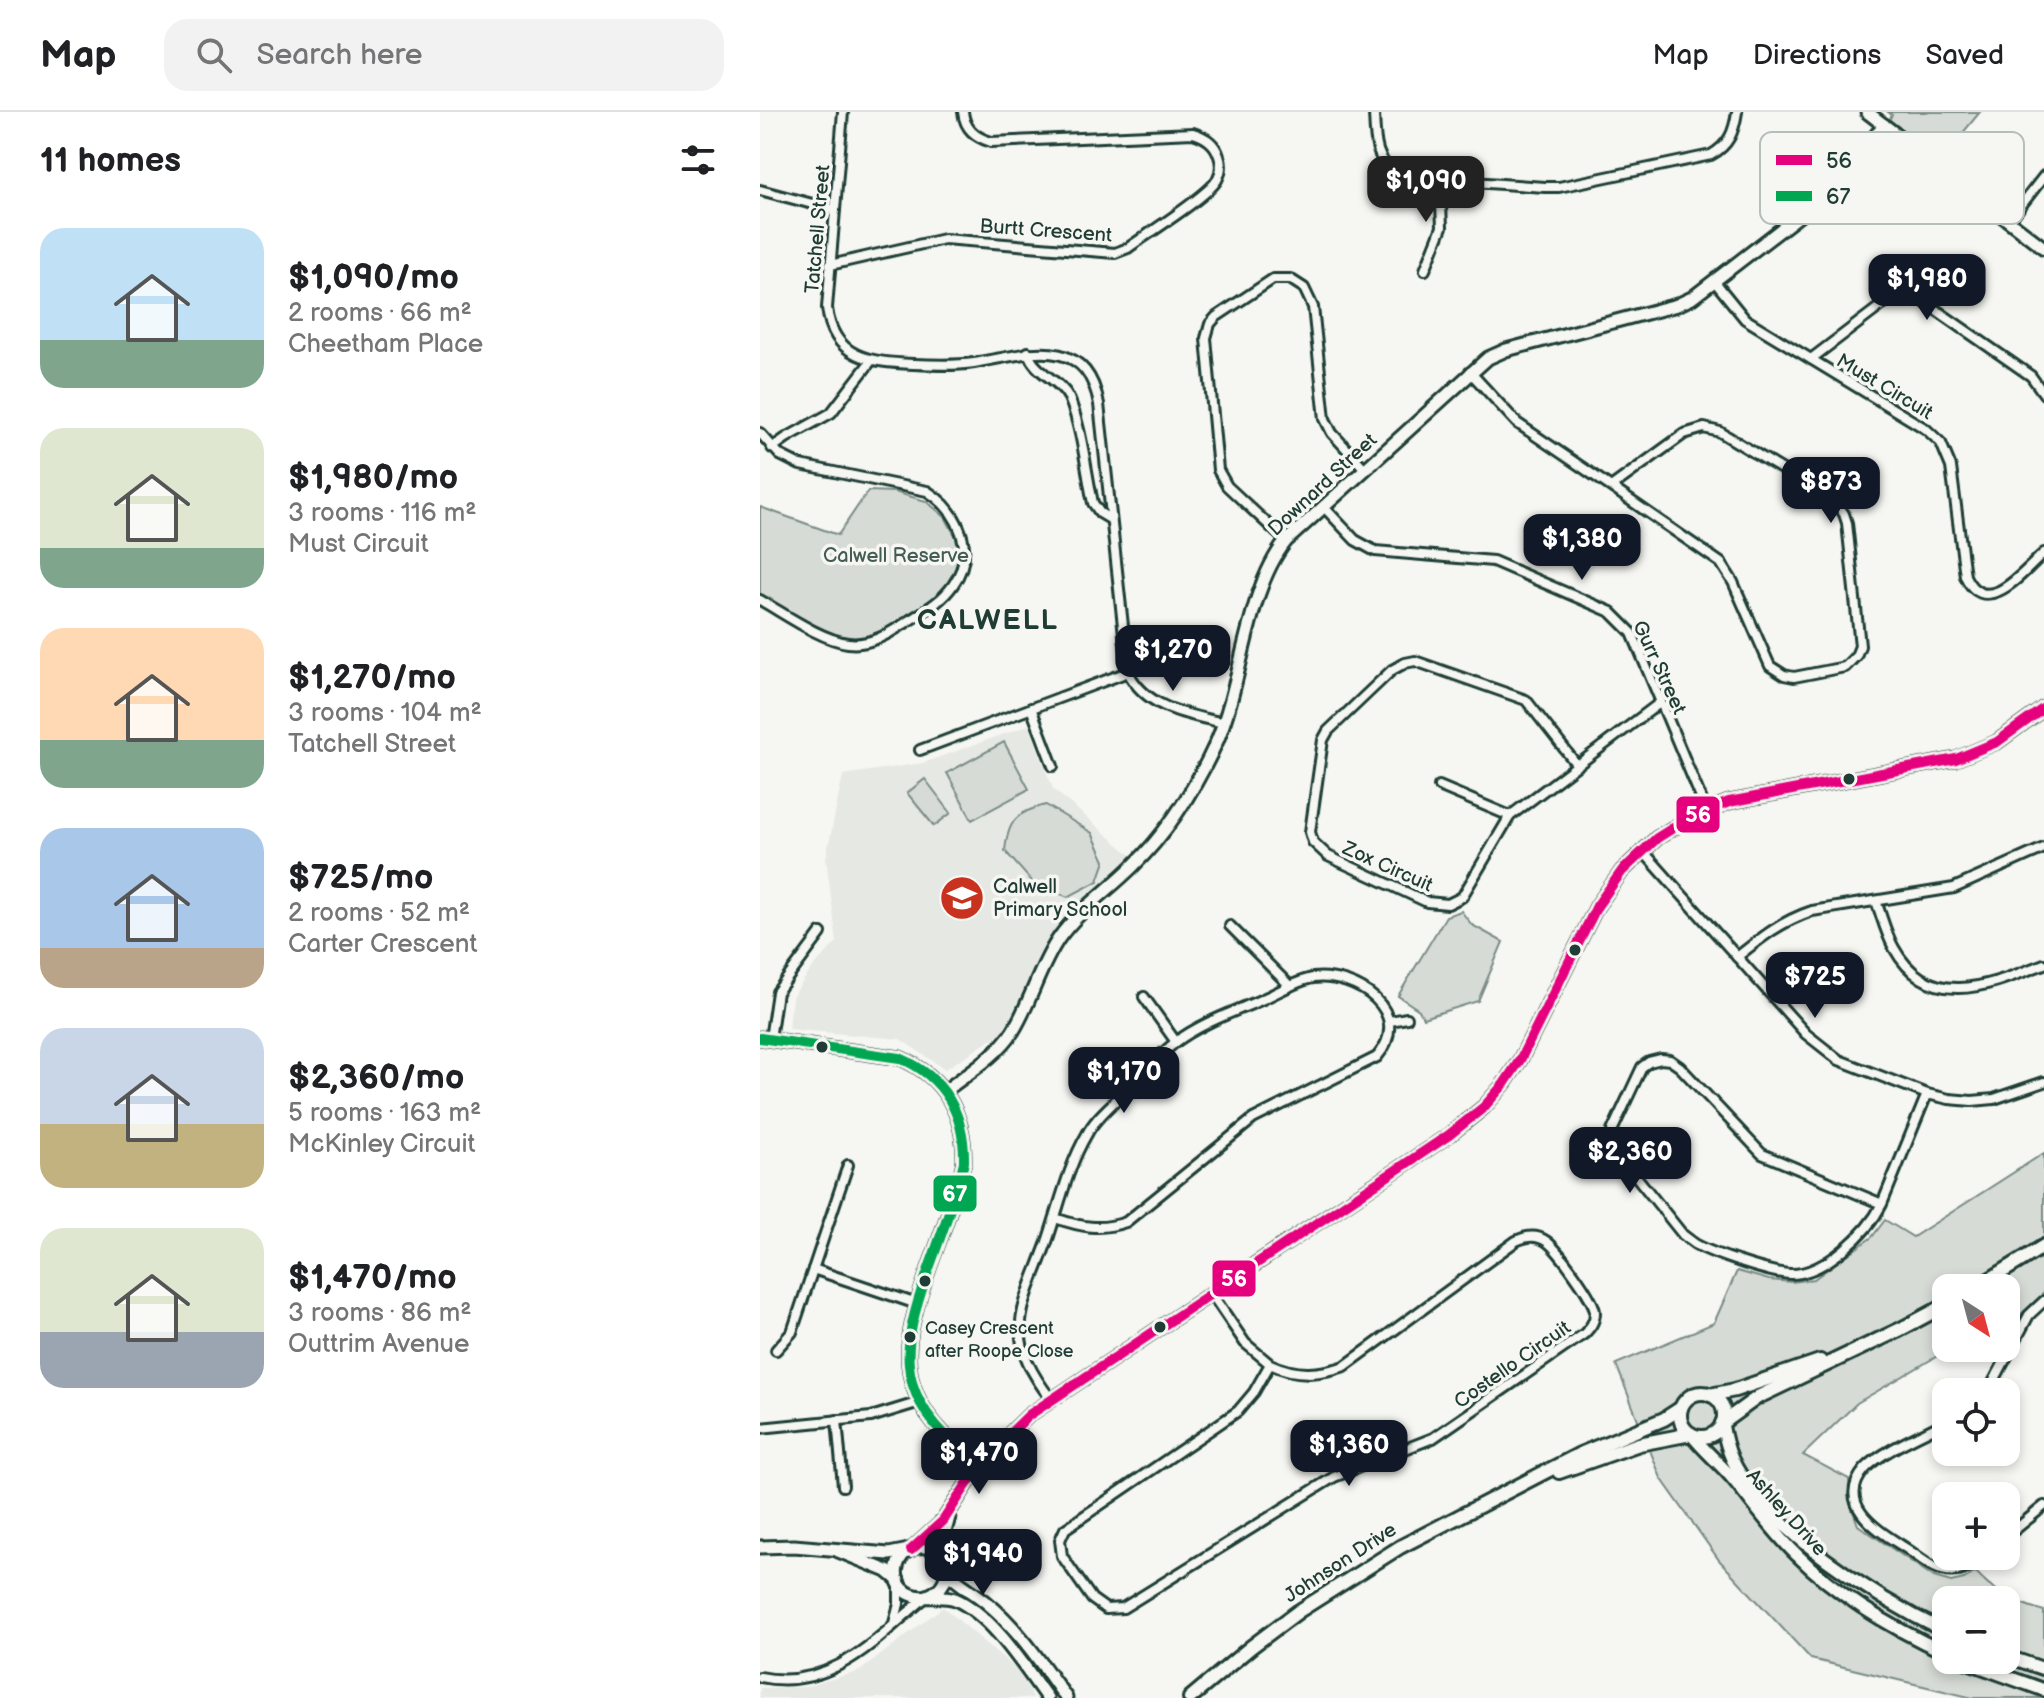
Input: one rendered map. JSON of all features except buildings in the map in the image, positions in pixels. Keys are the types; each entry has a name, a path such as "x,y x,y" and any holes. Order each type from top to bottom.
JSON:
{"main road":[{"path":"1999,1274 2044,1246"},
{"path":"1850,1352 1735,1390 1690,1396 1681,1408 1682,1424 1691,1434 1707,1436 1758,1397 1850,1352 1932,1312"},
{"path":"1710,1395 1722,1407 1722,1423"},
{"name":"Johnson Drive","path":"1190,1698 1251,1647 1349,1578 1452,1518 1594,1447 1664,1419 1681,1408"},
{"name":"Johnson Drive","path":"1525,1483 1639,1444 1691,1434"}],"street":[{"name":"Tatchell Street","path":"843,112 827,308 832,329 840,342 851,352 871,361"},
{"name":"Burtt Crescent","path":"830,265 944,239 1115,253 1128,248 1208,191 1220,173 1221,162 1216,147 1208,139 1193,133 991,142 976,137 969,129 963,112"},
{"path":"1374,112 1378,155 1389,170 1399,177 1559,187 1711,155 1732,136 1737,112"},
{"path":"1867,112 1893,132"},
{"name":"Downard Street","path":"1878,132 1884,125"},
{"path":"2024,202 2044,176"},
{"path":"1425,270 1442,227 1440,181"},
{"path":"760,190 835,210"},
{"name":"Downard Street","path":"945,1091 1004,1044 1060,936 1135,865 1190,794 1224,723 1264,577 1275,554 1286,541 1488,358 1506,350 1677,305 1715,282 1789,224"},
{"path":"2013,224 2044,248"},
{"path":"1286,541 1227,486 1218,470 1206,338 1210,324 1216,317 1273,279 1290,279 1304,288 1313,307 1325,419 1332,433 1364,468"},
{"name":"Must Circuit","path":"1715,282 1745,319 1926,429 1941,443 1951,467 1965,576 1975,590 1987,594 2004,590 2044,553"},
{"name":"Must Circuit","path":"1811,359 1890,299 1910,295 1919,298 2031,376 2044,394"},
{"path":"1028,352 1035,367 1055,381 1069,398 1093,503 1100,513 1110,519"},
{"path":"772,448 831,413 871,361 953,365 1028,352 1051,352 1065,356 1078,365 1092,382 1099,404 1128,672 1138,690 1155,703 1224,723"},
{"path":"1470,372 1517,423 1721,563 1774,670 1794,677 1835,671 1849,664 1856,656 1861,635 1847,523 1842,509 1832,499 1720,432 1704,428 1684,434 1611,487"},
{"path":"760,433 772,448 800,465 927,491 951,511 959,525 964,549 958,577 941,599 884,637 869,642 853,644 831,639 760,600"},
{"name":"Gurr Street","path":"1323,506 1355,540 1375,551 1493,561 1611,612 1632,633 1706,810"},
{"name":"Zox Circuit","path":"1577,765 1526,700 1415,661 1405,663 1392,670 1332,727 1323,740 1310,822 1313,842 1328,856 1427,902 1448,904 1462,897 1510,816 1661,702"},
{"path":"920,750 1128,672"},
{"path":"1031,708 1053,766"},
{"path":"894,1624 899,1604 896,1572 899,1561 943,1521 980,1464 1016,1425 1449,1135 1484,1107 1520,1060 1597,906 1613,882 1642,850 1672,827 1706,810 1742,799 1956,759 1997,742 2044,708"},
{"path":"1439,786 1510,816"},
{"path":"1737,957 1764,934 1792,918 1812,911 1954,888 2044,848"},
{"path":"1642,850 1806,1034 1830,1055 1858,1069 1927,1094 1972,1101 1994,1099 2044,1082"},
{"path":"1876,901 1893,947 1902,961 1930,983 1947,988 1973,989 2044,964"},
{"path":"1230,926 1290,986"},
{"path":"821,933 777,992 765,1038 892,1056 920,1068 945,1091 961,1125 964,1162 917,1304 909,1332 908,1353 912,1383 932,1422 954,1447 980,1464"},
{"path":"1051,1399 1027,1365 1020,1332 1024,1307 1055,1218 1088,1131 1098,1118 1176,1042 1290,986 1311,979 1339,980 1373,996 1382,1004 1390,1021 1389,1038 1377,1057 1253,1119 1126,1222 1112,1227 1090,1228 1055,1218"},
{"path":"1144,997 1176,1042"},
{"path":"1390,1021 1407,1018"},
{"path":"1882,1204 1762,1154 1670,1060 1657,1059 1642,1067 1612,1131 1615,1150 1683,1235 1702,1248 1783,1273 1809,1272 1864,1233 1873,1222 1882,1204 1927,1094"},
{"path":"776,1350 792,1332 848,1165"},
{"name":"Costello Circuit","path":"1211,1293 1245,1343 1270,1364 1312,1374 1345,1366 1516,1241 1528,1236 1549,1243 1595,1309 1594,1321 1584,1334 1433,1438 1334,1477 1123,1608 1110,1610 1098,1606 1062,1556 1060,1540 1065,1529 1238,1411 1254,1392 1270,1364"},
{"path":"813,1269 917,1304"},
{"path":"1995,1378 2022,1326 2044,1301"},
{"path":"760,1428 883,1414 920,1402"},
{"path":"837,1420 843,1486"},
{"name":"Ashley Drive","path":"1722,1423 1736,1467 1777,1517 1813,1549 1871,1591 1932,1624"},
{"path":"1932,1430 1866,1468 1856,1490 1856,1502 1873,1527 1932,1566"},
{"name":"Ashley Drive","path":"1691,1434 1809,1567 1858,1604 1897,1629 1932,1646"},
{"path":"2020,1526 2044,1506"},
{"path":"760,1677 792,1679 834,1669 874,1644 926,1597 936,1593 943,1585 946,1566 943,1539 952,1509"},
{"path":"760,1547 794,1546 889,1554 922,1547 933,1550 961,1585 985,1601 1011,1626 1066,1698"},
{"path":"835,1550 887,1571 909,1594 954,1599 974,1611 1003,1639 1047,1698"},
{"path":"2020,1661 2044,1669"},
{"path":"2000,1674 2044,1690"}],"shaded area":[{"name":"Calwell Primary School","path":"1029,725 1053,789 1132,856 1054,938 1005,1031 945,1069 900,1039 789,1029 792,997 813,967 837,942 826,858 843,775 923,763"},
{"path":"943,1607 1021,1673 1033,1698 760,1698 760,1688 805,1687 860,1671"}],"green space":[{"path":"1888,112 1980,112 1964,132 1881,132 1892,115"},
{"name":"Calwell Reserve","path":"868,491 894,492 926,501 945,517 956,537 959,558 952,582 936,599 875,638 841,639 760,597 760,507 838,535"},
{"path":"1004,742 1029,789 972,820 947,773"},
{"path":"925,779 951,813 934,826 907,793"},
{"path":"1046,805 1092,833 1105,861 1098,881 1068,897 1033,883 1005,851 1008,832 1015,819"},
{"path":"1461,911 1472,925 1503,942 1478,1001 1423,1018 1419,1010 1398,996 1446,916"},
{"path":"2044,1153 2044,1293 2020,1316 2020,1274 1932,1274 1932,1359 1857,1403 1803,1455 1849,1479 1850,1503 1858,1525 1934,1577 1951,1582 1976,1572 1990,1586 1932,1586 1932,1674 2020,1674 2020,1602 2044,1611 2044,1698 1973,1698 1811,1659 1719,1560 1661,1478 1616,1364 1714,1323 1737,1271 1769,1280 1792,1282 1814,1279 1872,1237 1885,1220 1913,1237"}],"transit line":[{"name":"56","path":"911,1550 943,1521 982,1461 1029,1415 1449,1135 1484,1107 1520,1060 1597,906 1622,871 1657,838 1689,818 1729,802 1956,759 1997,742 2044,708"},
{"name":"67","path":"760,1038 900,1058 929,1076 940,1087 956,1113 964,1162 919,1299 909,1344 909,1364 921,1403 934,1423 954,1447 977,1467"}],"place":[{"name":"Calwell Primary School","path":"962,898"},
{"name":"Casey Crescent after Roope Close","path":"910,1337"}],"district":[{"name":"CALWELL","path":"988,619"}]}
